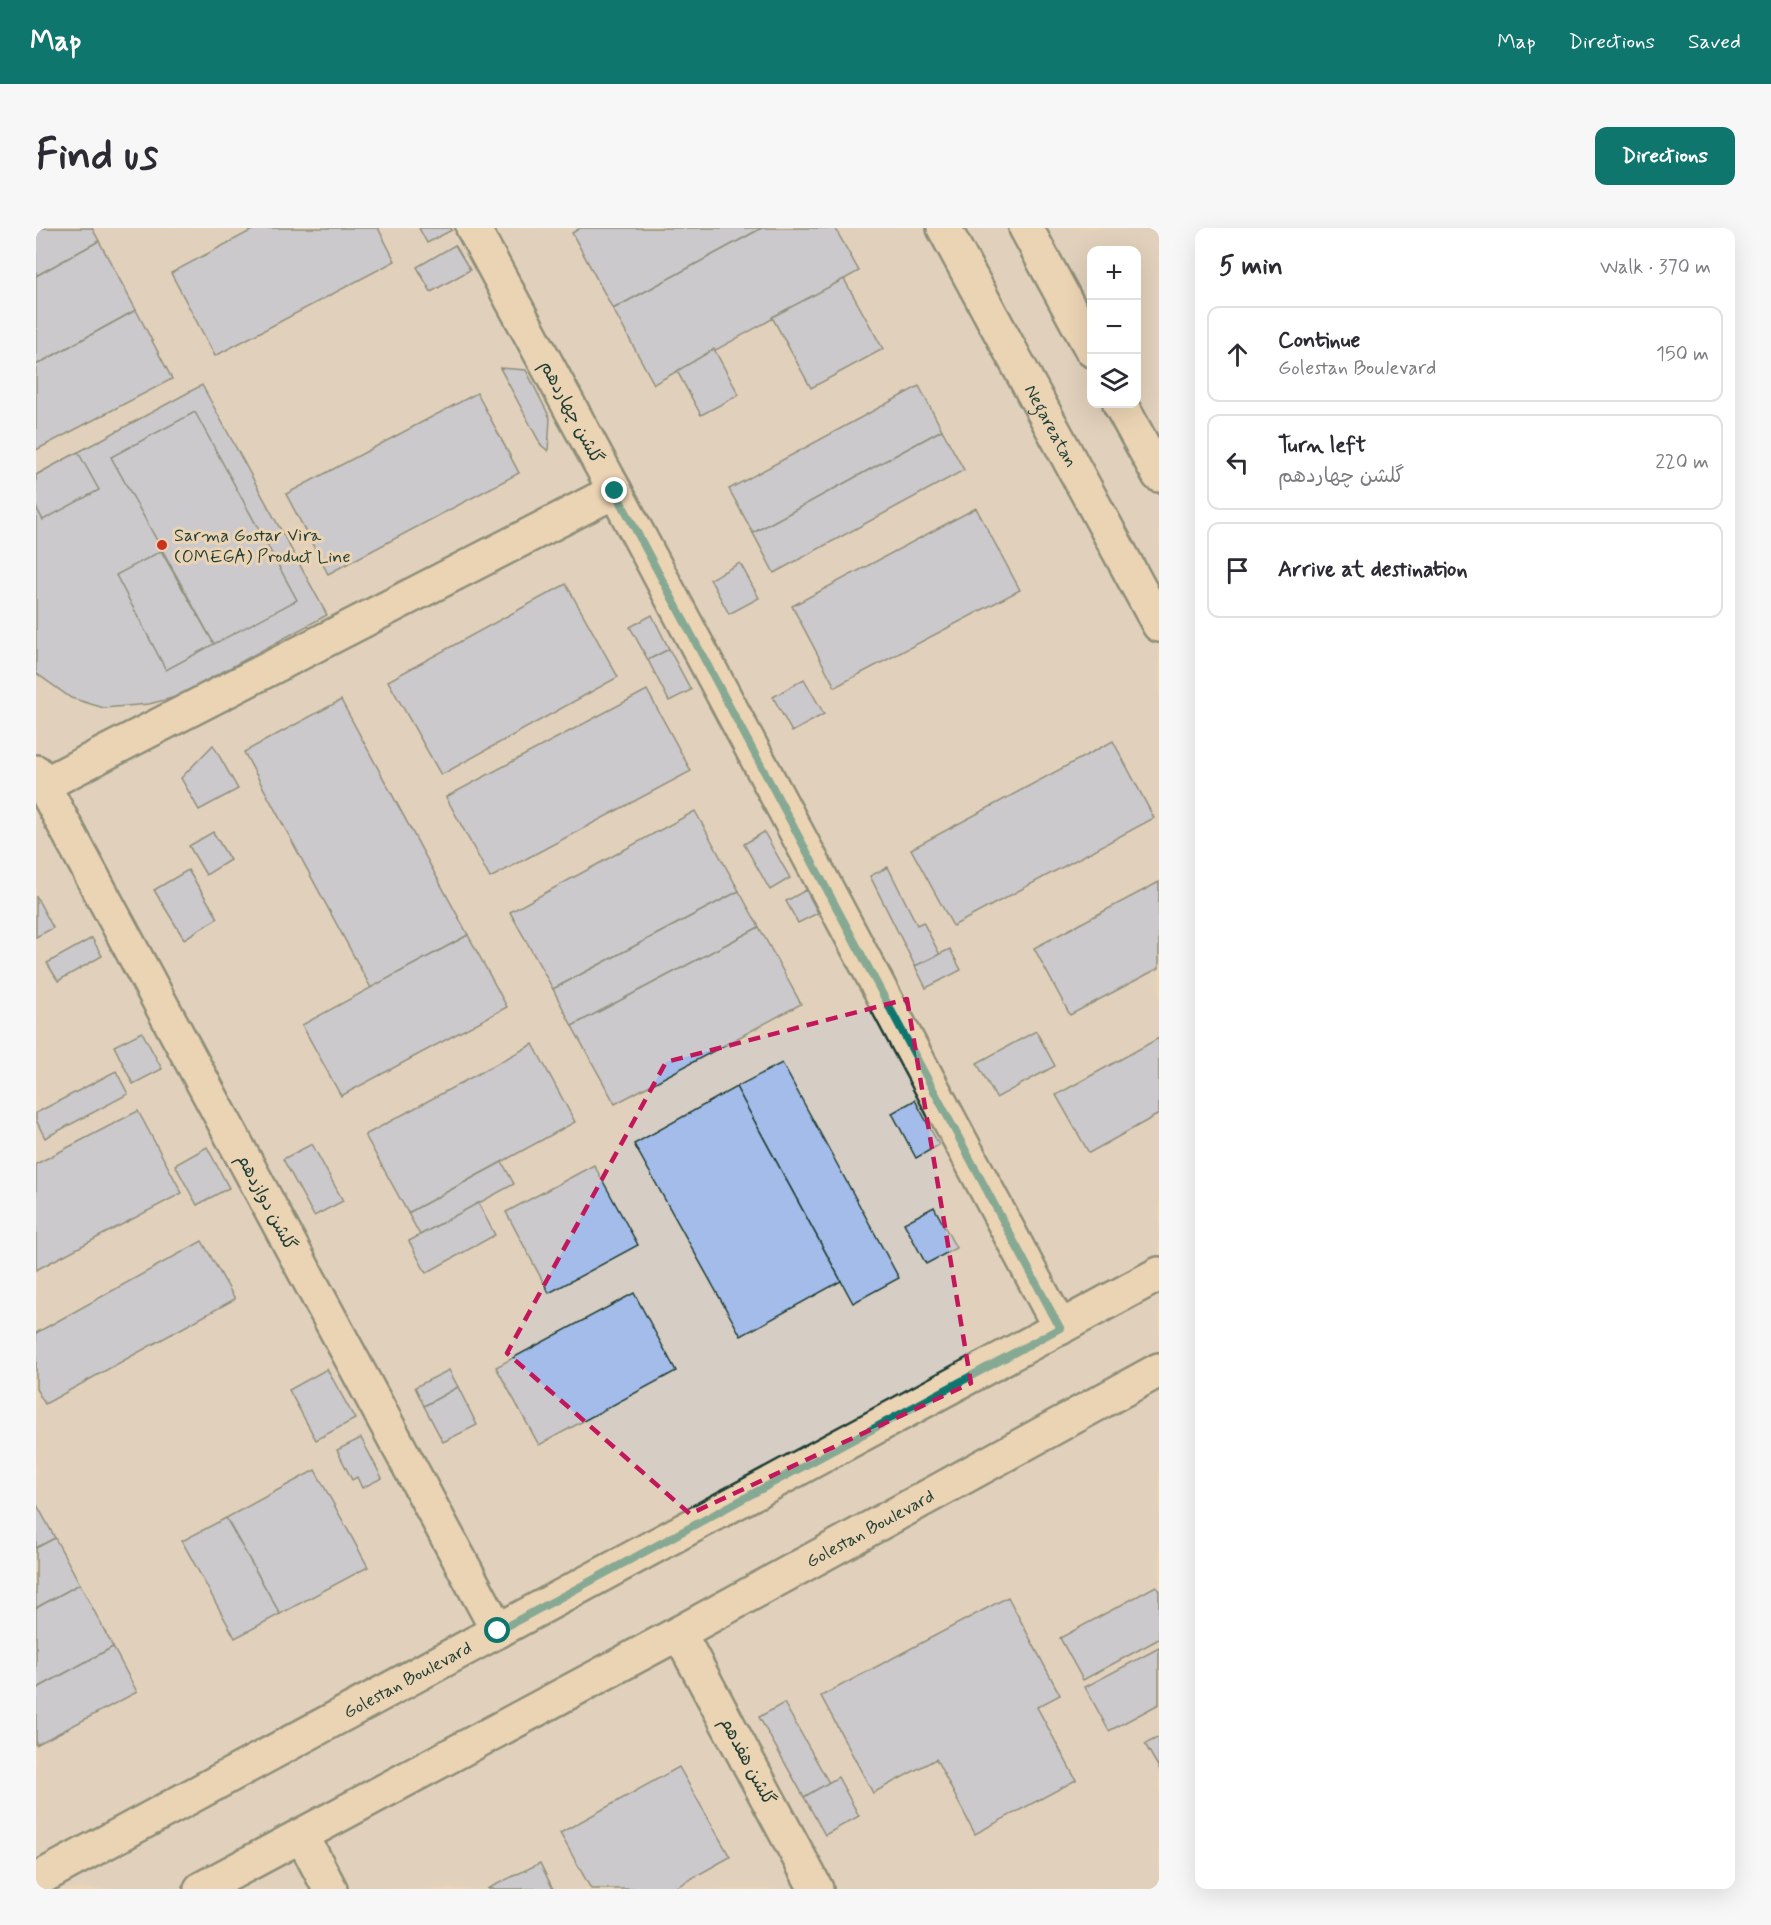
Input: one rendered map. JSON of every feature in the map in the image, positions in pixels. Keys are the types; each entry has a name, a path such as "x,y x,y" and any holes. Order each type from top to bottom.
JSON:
{"street":[{"name":"گلشن چهاردهم","path":"473,228 1060,1328"},
{"name":"Negareatan","path":"944,228 1159,625"},
{"path":"1026,228 1087,341"},
{"path":"1122,408 1159,475"},
{"path":"40,779 615,491"},
{"name":"گلشن دوازدهم","path":"40,779 498,1631"},
{"name":"Golestan Boulevard","path":"36,1880 1159,1274"},
{"name":"Golestan Boulevard","path":"201,1889 679,1633 1159,1370"},
{"name":"گلشن هفدهم","path":"679,1633 816,1889"},
{"path":"302,1836 330,1889"}],"highlighted area":[{"path":"907,999 971,1383 690,1514 507,1353 666,1062"}],"shaded area":[{"path":"36,228 1159,228 1159,1889 36,1889"}],"building":[{"path":"36,228 92,228 99,241 36,276"},
{"path":"256,228 378,228 395,261 215,356 171,273"},
{"path":"419,228 451,228 452,230 427,243"},
{"path":"580,228 762,228 613,309 572,233"},
{"path":"762,228 835,228 859,271 654,384 613,309"},
{"path":"99,241 136,310 36,365 36,276"},
{"path":"455,245 470,270 431,292 417,267"},
{"path":"844,279 883,349 811,388 772,317"},
{"path":"136,310 172,379 36,450 36,365"},
{"path":"714,349 739,395 701,415 677,371"},
{"path":"500,368 526,370 550,418 548,451 541,445"},
{"name":"Sarma Gostar Vira (OMEGA) Product Line","path":"202,385 327,615 176,697 149,704 104,708 71,698 36,673 36,475"},
{"path":"919,386 942,430 753,533 729,489"},
{"path":"477,393 519,473 328,574 286,494"},
{"path":"195,412 297,600 214,644 111,457"},
{"path":"942,430 964,470 774,573 753,533"},
{"path":"78,452 99,490 43,520 36,507 36,475"},
{"path":"976,508 1020,590 835,687 792,606"},
{"path":"161,551 214,644 166,670 116,575"},
{"path":"740,563 759,598 729,614 710,579"},
{"path":"566,584 618,677 441,775 388,681"},
{"path":"652,615 669,649 648,660 630,627"},
{"path":"669,649 691,690 669,701 648,660"},
{"path":"804,679 824,714 792,732 773,697"},
{"path":"647,690 691,771 490,878 446,797"},
{"path":"341,700 468,935 371,988 244,752"},
{"path":"1113,741 1154,818 953,926 911,849"},
{"path":"213,745 238,789 199,810 181,778"},
{"path":"695,811 739,891 553,989 510,912"},
{"path":"213,832 230,860 206,875 189,846"},
{"path":"764,832 790,878 770,890 744,844"},
{"path":"888,867 917,925 923,922 940,955 915,966 870,876"},
{"path":"188,870 218,918 184,939 154,890"},
{"path":"1159,882 1159,968 1070,1015 1034,948"},
{"path":"806,890 818,913 798,923 786,901"},
{"path":"739,891 759,927 572,1026 553,989"},
{"path":"36,896 53,928 36,937"},
{"path":"759,927 801,1004 615,1104 572,1026"},
{"path":"468,935 507,1007 341,1096 302,1025"},
{"path":"92,938 102,956 58,981 47,963"},
{"path":"950,949 961,970 926,988 915,966"},
{"path":"1036,1031 1055,1066 996,1098 977,1063"},
{"path":"142,1032 162,1069 133,1084 114,1046"},
{"path":"1159,1038 1159,1114 1089,1153 1056,1095"},
{"path":"533,1044 575,1122 408,1213 365,1135"},
{"path":"782,1063 899,1278 853,1303 736,1087"},
{"path":"116,1071 128,1094 45,1138 36,1120 36,1113"},
{"path":"736,1087 841,1281 741,1336 634,1144"},
{"path":"915,1100 939,1145 916,1158 892,1113"},
{"path":"138,1111 182,1193 36,1270 36,1164"},
{"path":"312,1144 343,1201 314,1216 283,1159"},
{"path":"207,1147 229,1188 197,1205 175,1165"},
{"path":"502,1162 514,1184 420,1235 408,1213"},
{"path":"594,1165 638,1245 549,1293 506,1212"},
{"path":"478,1203 495,1235 426,1273 409,1241"},
{"path":"934,1207 956,1248 926,1264 904,1223"},
{"path":"202,1241 235,1299 45,1404 36,1389 36,1333"},
{"path":"634,1293 676,1371 539,1445 496,1367"},
{"path":"327,1369 355,1419 316,1440 289,1390"},
{"path":"449,1370 458,1387 424,1406 415,1387"},
{"path":"458,1387 477,1425 443,1442 424,1406"},
{"path":"361,1438 382,1478 362,1488 357,1477 352,1480 337,1450"},
{"path":"315,1470 368,1567 280,1614 226,1518"},
{"path":"36,1503 55,1538 36,1548"},
{"path":"226,1518 280,1614 235,1638 182,1541"},
{"path":"55,1538 80,1584 36,1608 36,1548"},
{"path":"80,1584 113,1647 36,1689 36,1608"},
{"path":"1156,1586 1159,1591 1159,1639 1083,1680 1060,1638"},
{"path":"1008,1597 1060,1695 1037,1707 1076,1780 975,1834 936,1759 873,1793 821,1696"},
{"path":"113,1647 137,1692 36,1745 36,1689"},
{"path":"1159,1648 1159,1704 1109,1731 1085,1687"},
{"path":"784,1703 829,1783 804,1797 759,1717"},
{"path":"1159,1737 1159,1768 1145,1744"},
{"path":"679,1767 730,1857 673,1889 591,1889 560,1833"},
{"path":"838,1777 859,1816 825,1835 804,1797"},
{"path":"540,1863 553,1889 487,1889"}],"place":[{"name":"Sarma Gostar Vira (OMEGA) Product Line","path":"162,545"}],"route":[{"path":"498,1631 1060,1328 615,491"}]}
